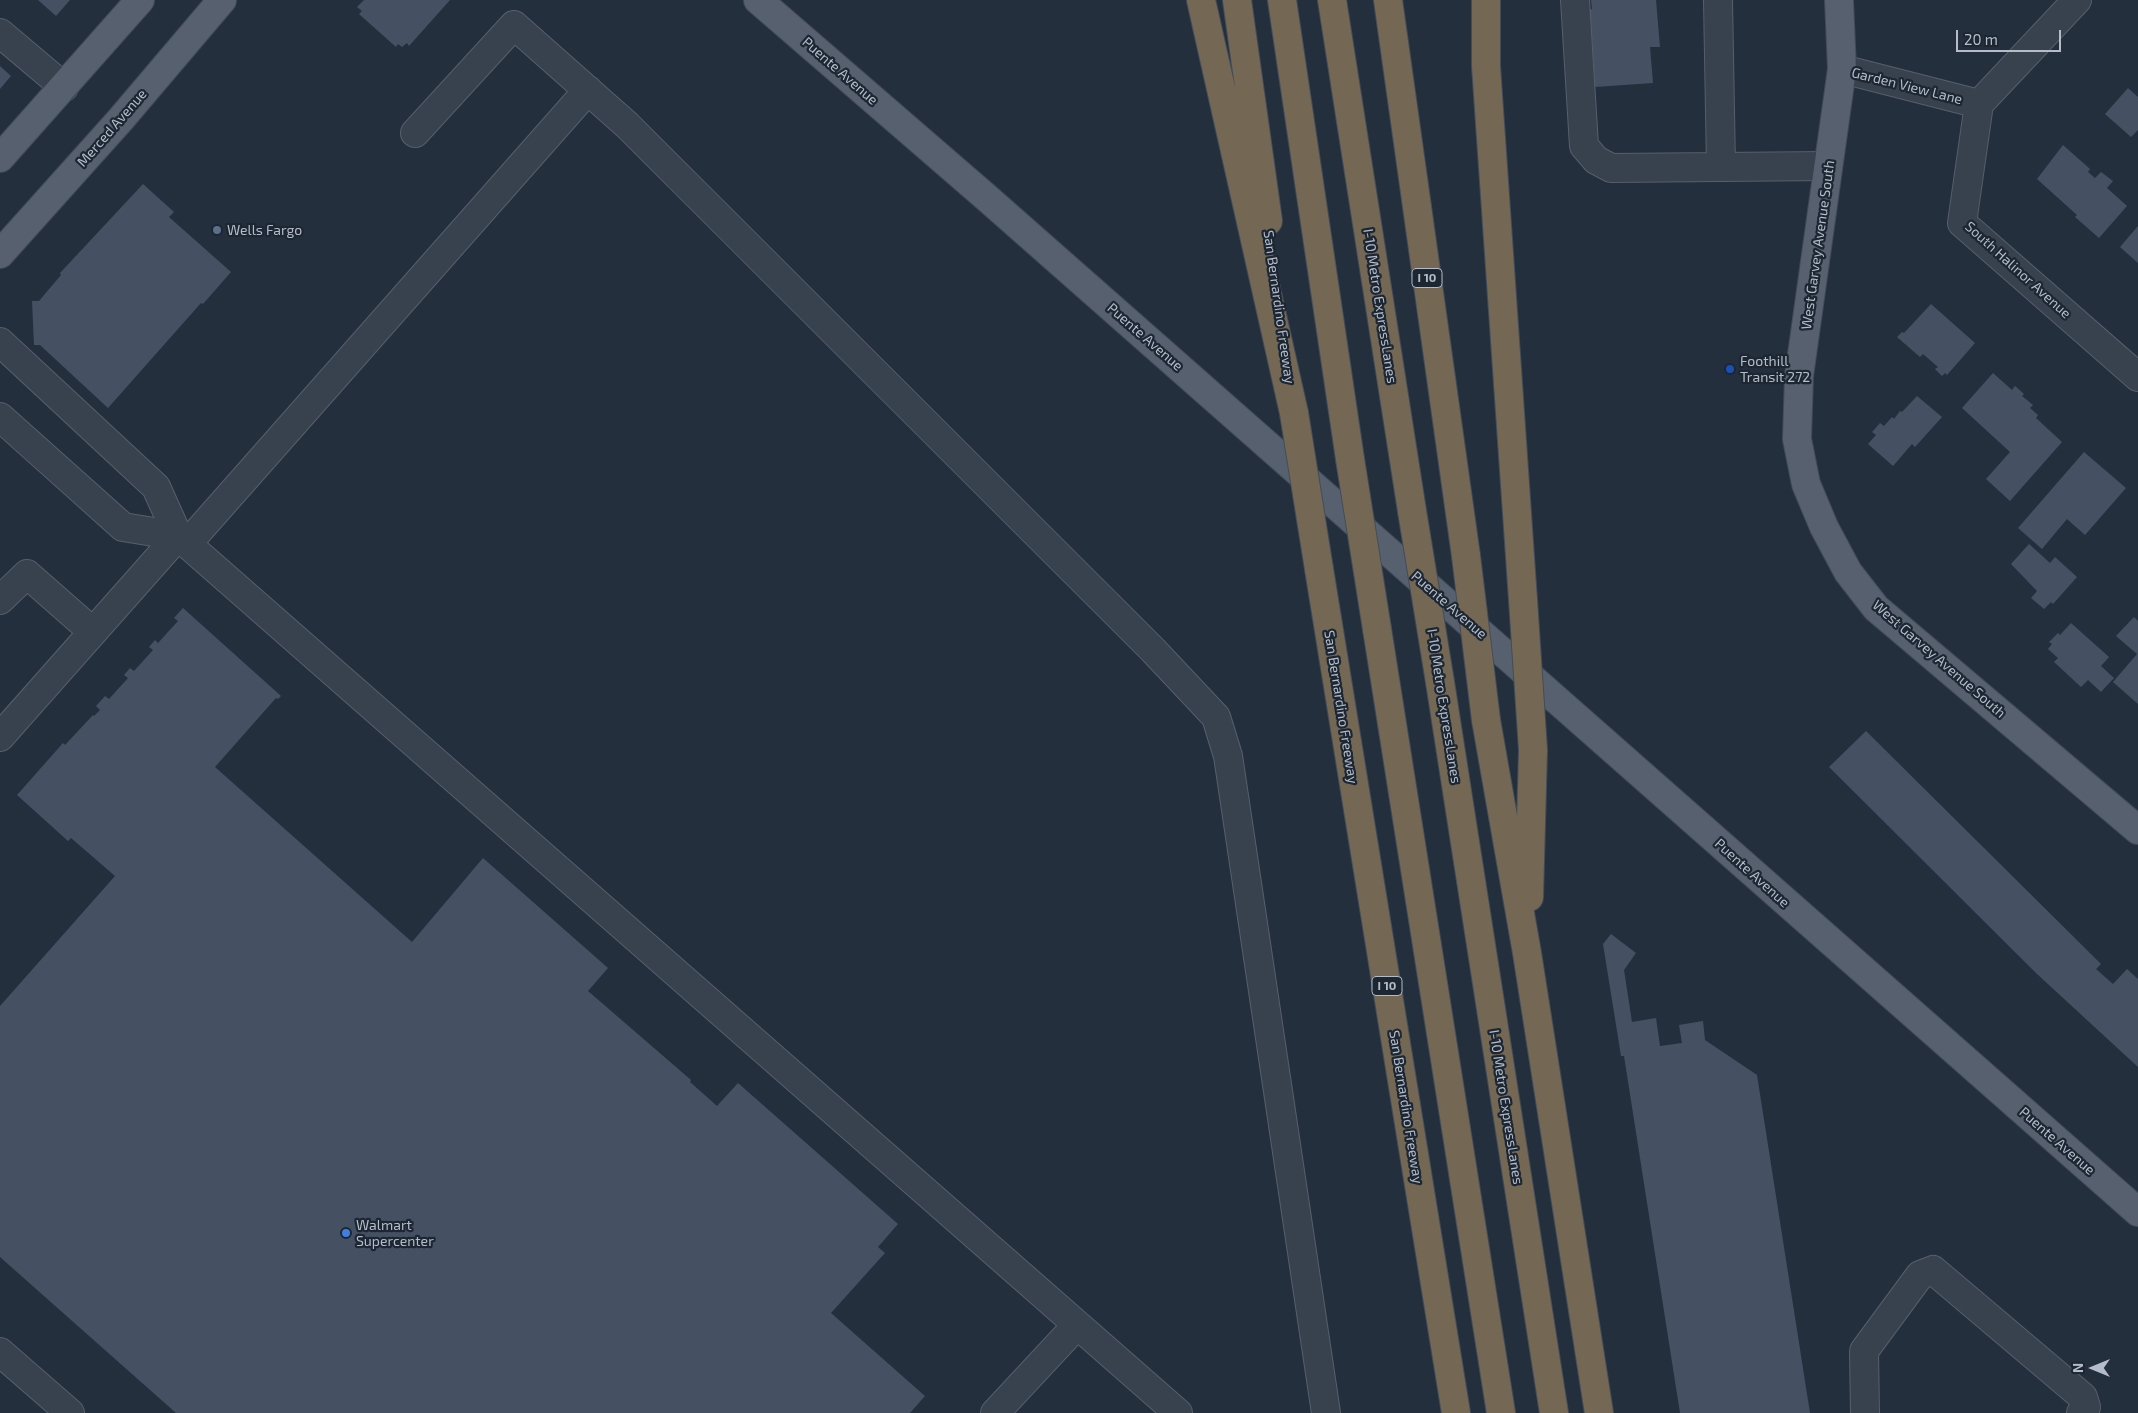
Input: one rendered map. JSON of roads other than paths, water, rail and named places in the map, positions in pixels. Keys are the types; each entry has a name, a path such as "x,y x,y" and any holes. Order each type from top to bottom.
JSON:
{"highway":[{"path":"1202,0 1294,413"},
{"name":"San Bernardino Freeway","path":"1237,0 1294,413 1318,569 1456,1413"},
{"path":"1282,0 1350,459 1501,1413"},
{"name":"I-10 Metro ExpressLanes","path":"1332,0 1554,1413"},
{"name":"I 10","path":"1388,0 1466,556 1486,720 1527,953 1599,1413"},
{"path":"1486,0 1486,66 1533,750 1527,953"}],"main road":[{"path":"0,158 140,0"},
{"name":"Merced Avenue","path":"0,254 120,119 222,0"},
{"name":"Puente Avenue","path":"758,0 994,204 2138,1212"},
{"name":"West Garvey Avenue South","path":"1839,0 1842,69 1800,376 1797,440 1806,484 1824,527 1848,572 1876,608 2138,830"}],"street":[{"path":"1473,0 1486,66"},
{"path":"1574,0 1584,146 1596,160 1611,168 1828,166"},
{"path":"1718,0 1720,167"},
{"name":"Garden View Lane","path":"1842,69 1979,104 2077,0"},
{"path":"415,133 514,25 627,125 1153,650 1216,717 1228,756 1326,1413"},
{"path":"0,33 64,87"},
{"path":"0,737 93,632 183,540 588,90"},
{"name":"South Halinor Avenue","path":"1979,104 1962,223 2138,378"},
{"path":"0,342 156,487 183,540 1178,1413"},
{"path":"0,418 123,527 183,540"},
{"path":"0,600 26,574 93,632"},
{"path":"1865,1413 1864,1351 1920,1275 1933,1270 2082,1397 2086,1407 2081,1413"},
{"path":"995,1413 1077,1325"},
{"path":"0,1352 70,1413"}],"place":[{"name":"Wells Fargo","path":"217,230"},
{"name":"Foothill Transit 272","path":"1730,369"},
{"name":"Walmart Supercenter","path":"346,1233"}]}
